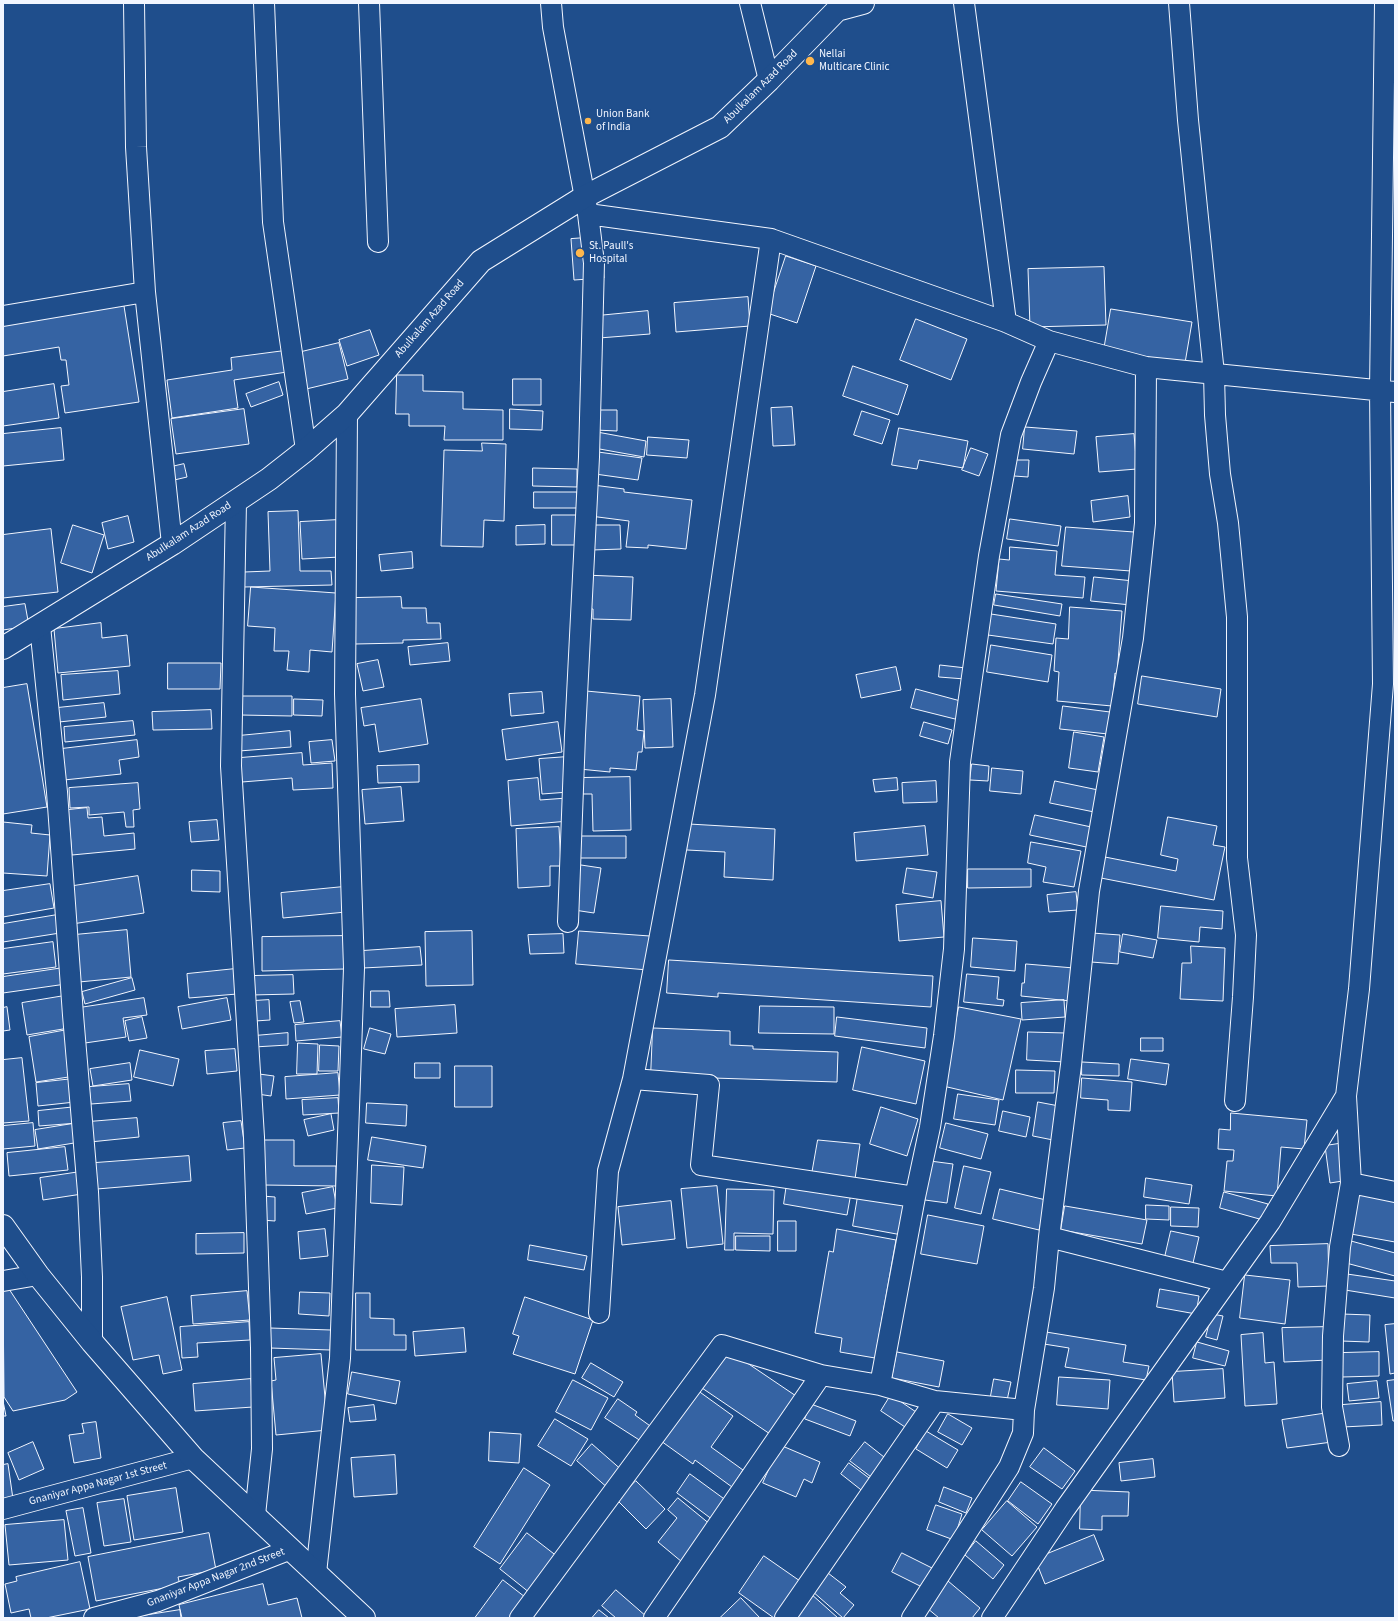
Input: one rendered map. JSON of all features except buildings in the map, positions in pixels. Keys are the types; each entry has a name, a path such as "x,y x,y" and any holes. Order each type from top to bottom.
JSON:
{"main road":[{"name":"Abulkalam Azad Road","path":"3,648 172,544 268,479 306,450 347,414 481,261 586,206 720,127 769,80 837,10 863,3"},
{"path":"3,1226 38,1275 92,1342 193,1458 364,1618"}],"street":[{"path":"134,3 136,147 145,292 172,544"},
{"path":"264,3 273,222 306,450"},
{"path":"369,3 378,242"},
{"path":"551,3 553,27 586,206 594,263 589,457 575,735 568,922"},
{"path":"750,3 769,80"},
{"path":"964,3 1006,322"},
{"path":"1179,3 1188,120 1214,374 1215,415 1220,474 1228,523 1237,617 1237,858 1246,935 1243,1005 1235,1101"},
{"path":"1339,1446 1332,1407 1333,1336 1340,1247 1351,1183 1346,1096 1359,989 1383,684 1387,391 1385,3"},
{"path":"586,206 771,239 1006,322 1049,340 1146,367 1387,391"},
{"path":"599,1313 608,1171 633,1079 705,695 771,239"},
{"path":"3,316 145,292"},
{"path":"880,1385 915,1198 930,1127 944,1036 954,949 960,762 989,556 1011,436 1031,382 1049,340"},
{"path":"912,1618 1009,1467 1023,1433 1024,1410 1044,1288 1071,1065 1089,891 1133,638 1145,523 1146,367"},
{"path":"316,1573 340,1358 354,968 345,694 347,414"},
{"path":"236,502 231,766 254,1137 261,1348 262,1449 254,1515"},
{"path":"40,626 58,792 73,1015 88,1192 92,1277 92,1342"},
{"path":"633,1079 709,1085 701,1165 915,1198"},
{"path":"992,1618 1065,1509 1270,1222 1346,1096"},
{"path":"1351,1183 1395,1192"},
{"path":"1049,1237 1227,1282"},
{"path":"3,1281 38,1275"},
{"path":"520,1618 722,1346 821,1375 880,1385 935,1401 1024,1410"},
{"path":"654,1618 821,1375"},
{"path":"785,1618 935,1401"},
{"name":"Gnaniyar Appa Nagar 1st Street","path":"3,1509 193,1458"},
{"name":"Gnaniyar Appa Nagar 2nd Street","path":"94,1618 158,1601 291,1549"}],"place":[{"name":"Nellai Multicare Clinic","path":"810,61"},
{"name":"Union Bank of India","path":"588,121"},
{"name":"St. Paull's Hospital","path":"580,253"}]}
